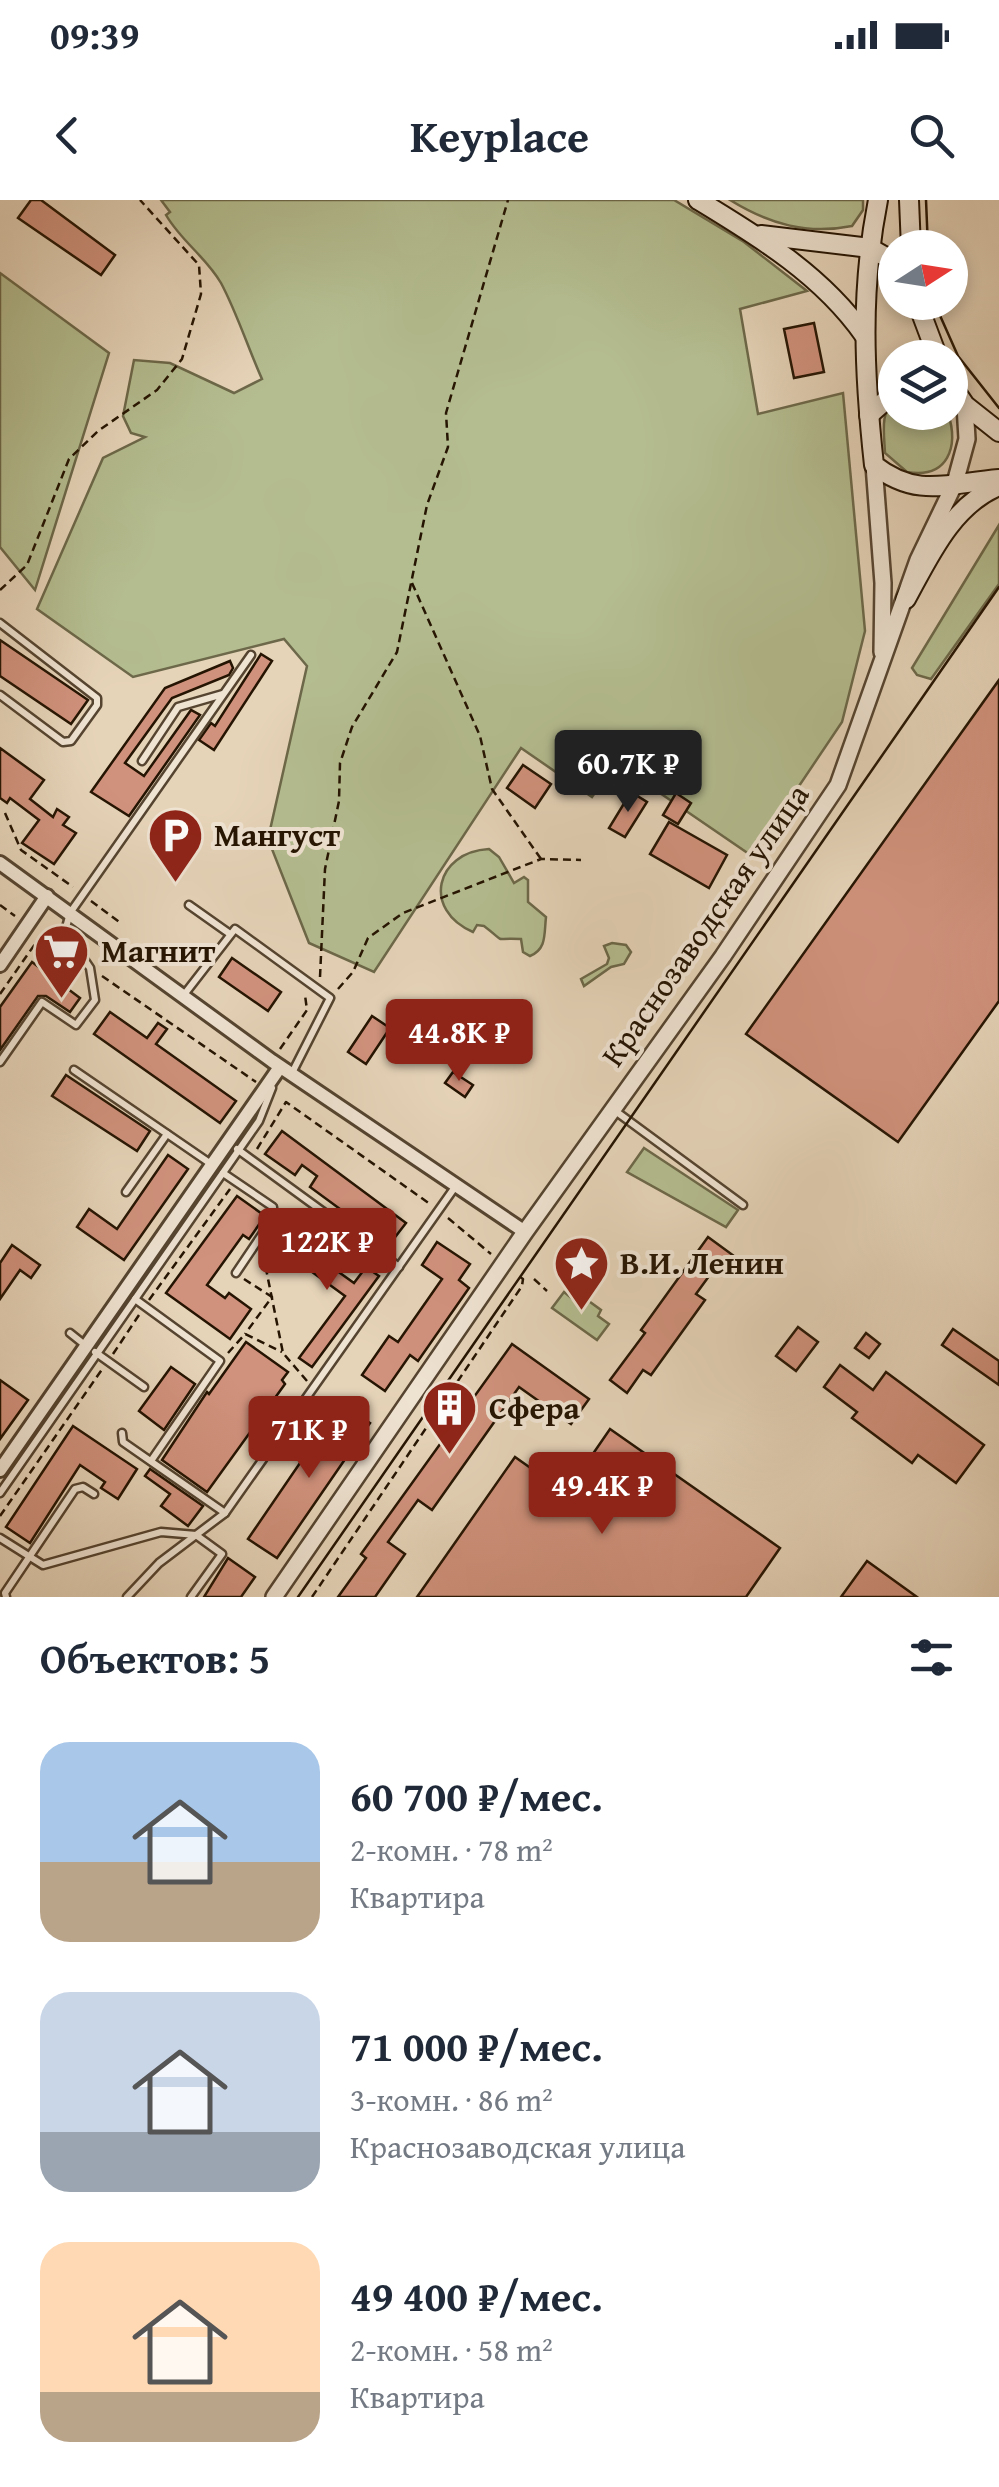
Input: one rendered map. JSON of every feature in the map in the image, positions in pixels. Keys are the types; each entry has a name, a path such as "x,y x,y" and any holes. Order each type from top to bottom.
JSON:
{"main road":[{"path":"698,200 756,234 823,288 864,336"},
{"path":"878,200 864,292 868,415 874,465 904,485 923,488 999,483"},
{"path":"909,200 910,230"},
{"path":"756,234 870,248 878,252"},
{"path":"968,404 999,432"},
{"path":"868,415 878,406"},
{"path":"906,599 953,522 999,483"}],"street":[{"name":"Краснозаводская улица","path":"274,1597 838,785 918,560 955,483 967,439 965,430"},
{"path":"874,465 883,583 882,666"},
{"path":"0,863 285,1070 525,1232"},
{"path":"0,965 47,896"},
{"path":"0,1470 92,1349 285,1070"}],"lane":[{"path":"0,623 97,698 98,704 71,741 63,742 0,695"},
{"path":"0,1062 42,1002 76,1025 95,1000 90,968 65,932 70,913 251,656"},
{"path":"142,760 178,707 224,694"},
{"path":"189,905 230,934"},
{"path":"183,996 235,929 304,978 330,998 285,1070"},
{"path":"74,1070 273,1207 273,1218 236,1272"},
{"path":"613,1109 744,1204"},
{"path":"126,1192 167,1134"},
{"path":"233,1146 398,1267"},
{"path":"0,1493 92,1349 134,1300 218,1169"},
{"path":"127,1597 159,1563 225,1512 456,1186"},
{"path":"134,1300 220,1361 150,1461"},
{"path":"70,1333 144,1387"},
{"path":"122,1433 123,1442 225,1512"},
{"path":"6,1597 74,1489 83,1487 94,1494"},
{"path":"0,1538 43,1565 161,1532 196,1535 222,1554 191,1597"}],"path":[{"path":"0,590 26,564 69,459 109,422 157,390 182,360 200,294 199,265 140,200"},
{"path":"318,989 325,869 339,801 340,763 352,728 397,652 427,505 448,448 446,413 508,200"},
{"path":"411,582 480,736 492,790 541,859"},
{"path":"6,814 20,850 122,924"},
{"path":"330,998 353,972 368,938 403,913 541,859 581,860"},
{"path":"0,905 20,919"},
{"path":"0,994 42,934 257,1083"},
{"path":"280,1050 307,1010 304,978"},
{"path":"286,1102 439,1210 495,1258"},
{"path":"259,1238 283,1353"},
{"path":"236,1272 272,1297"},
{"path":"312,1597 522,1286 523,1279 517,1275"},
{"path":"534,1279 546,1291"},
{"path":"220,1361 272,1297"},
{"path":"245,1334 283,1353 313,1388"}],"green space":[{"path":"161,200 674,200 744,242 807,291 740,309 758,414 843,393 865,631 842,722 752,856 616,763 592,797 521,748 374,972 309,943 268,839 307,666 284,639 133,677 37,609 103,458 145,437 131,433 123,416 134,360 170,363 234,393 262,379 221,283 172,224 166,215 170,212"},
{"path":"730,200 863,200 863,210 852,226 804,228 774,221"},
{"path":"0,273 109,353 35,590 0,547"},
{"path":"884,430 951,430 947,458 932,471 907,472 885,453"},
{"path":"999,525 999,584 931,679 917,675 912,668"},
{"path":"489,849 499,857 514,883 524,877 528,880 528,902 546,917 542,945 530,956 523,952 521,939 500,939 484,926 477,925 473,932 457,922 441,897 447,871 457,860"},
{"path":"626,945 631,952 624,964 611,967 584,986 581,979 607,964 604,946"},
{"path":"644,1148 738,1210 726,1227 627,1172"},
{"path":"564,1292 574,1300 579,1294 601,1310 598,1316 609,1324 597,1340 552,1308"}],"building":[{"path":"31,200 41,200 115,255 101,275 18,218"},
{"path":"814,323 824,372 794,378 784,329"},
{"path":"0,640 88,700 71,724 0,676"},
{"path":"261,654 272,661 214,750 199,740 211,723 215,726"},
{"path":"230,661 233,668 229,675 172,698 125,763 144,776 191,710 200,715 129,816 91,792 165,688"},
{"path":"999,680 999,1001 898,1142 746,1034"},
{"path":"0,748 44,780 30,799 53,817 57,809 69,817 63,825 76,833 54,864 22,843 39,820 10,798 7,803 0,798"},
{"path":"523,765 551,784 535,808 507,788"},
{"path":"631,792 647,802 625,837 609,828"},
{"path":"676,793 691,803 678,824 663,815"},
{"path":"669,822 727,855 709,888 650,854"},
{"path":"232,958 281,992 268,1011 219,977"},
{"path":"32,962 80,998 70,1012 46,996 38,996 0,1050 0,1007"},
{"path":"110,1012 147,1038 158,1023 167,1029 156,1044 236,1101 220,1123 94,1034"},
{"path":"372,1016 390,1028 366,1064 348,1052"},
{"path":"453,1072 473,1085 465,1097 445,1083"},
{"path":"66,1075 150,1131 137,1151 52,1096"},
{"path":"282,1131 406,1223 389,1245 310,1187 317,1176 302,1165 295,1175 265,1154"},
{"path":"168,1155 188,1169 124,1260 77,1227 89,1209 117,1229"},
{"path":"237,1196 265,1216 249,1239 243,1235 207,1285 225,1298 229,1293 251,1309 230,1339 166,1293"},
{"path":"280,1230 354,1283 366,1267 379,1276 312,1367 299,1358 345,1296 271,1242"},
{"path":"708,1237 734,1256 727,1267 720,1261 696,1294 705,1300 651,1375 643,1370 627,1393 610,1380"},
{"path":"437,1242 470,1264 459,1280 469,1288 418,1361 410,1355 385,1391 362,1375 389,1336 398,1342 442,1279 422,1265"},
{"path":"12,1245 40,1265 31,1278 20,1270 0,1299 0,1263"},
{"path":"798,1327 818,1342 796,1371 776,1356"},
{"path":"953,1329 999,1361 999,1385 942,1345"},
{"path":"866,1333 880,1344 869,1358 855,1348"},
{"path":"246,1342 288,1372 282,1380 285,1384 207,1492 162,1460"},
{"name":"Сфера","path":"512,1344 589,1399 571,1424 519,1387 432,1510 418,1500 388,1542 405,1554 375,1597 338,1597 366,1558 361,1554"},
{"path":"840,1365 873,1390 886,1372 984,1445 956,1483 918,1455 912,1463 852,1418 857,1412 824,1387"},
{"path":"171,1367 195,1384 164,1430 139,1411"},
{"path":"0,1380 28,1400 0,1439"},
{"path":"341,1403 370,1423 277,1558 248,1539"},
{"path":"73,1426 137,1469 118,1499 101,1488 105,1482 80,1465 30,1543 6,1527"},
{"path":"610,1429 780,1548 746,1597 417,1597 515,1457 566,1493"},
{"path":"150,1469 203,1506 188,1526 161,1506 170,1494 145,1476"},
{"path":"228,1558 255,1577 241,1597 204,1597"},
{"path":"867,1561 917,1597 841,1597"}],"tram line":[{"path":"926,200 927,230"},
{"path":"942,320 958,356 999,408"},
{"path":"298,1597 999,587"}],"place":[{"name":"Мангуст","path":"175,884"},
{"name":"Магнит","path":"62,1000"},
{"name":"В.И. Ленин","path":"581,1312"},
{"name":"Сфера","path":"450,1457"}]}
